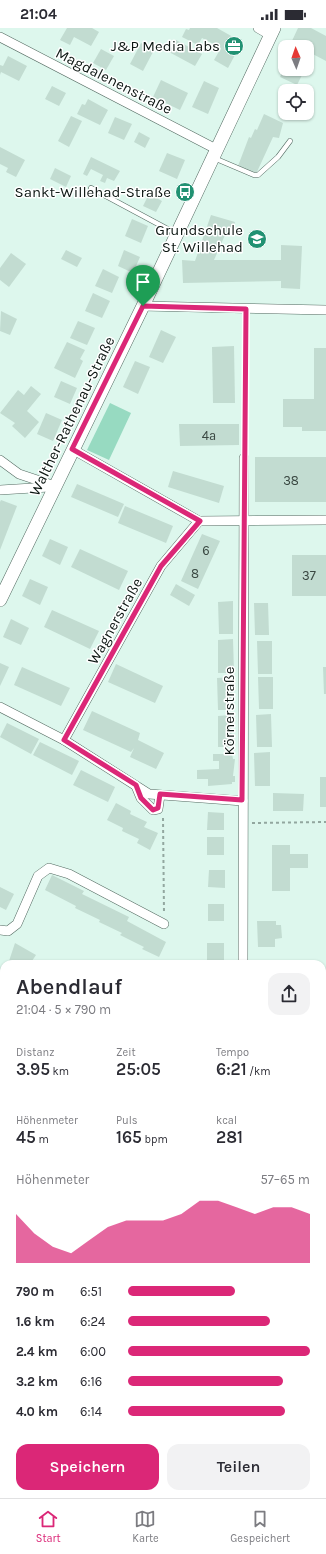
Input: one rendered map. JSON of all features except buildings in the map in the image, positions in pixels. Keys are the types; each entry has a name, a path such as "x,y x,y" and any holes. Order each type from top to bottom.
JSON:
{"street":[{"path":"258,28 272,31"},
{"name":"Walther-Rathenau-Straße","path":"0,600 54,486 143,306 272,31"},
{"name":"Magdalenenstraße","path":"0,37 214,153"},
{"path":"143,306 326,310"},
{"path":"72,449 200,521 326,520"},
{"name":"Körnerstraße","path":"243,960 242,800 244,458"},
{"path":"0,460 19,474 54,486"},
{"path":"0,490 54,486"},
{"name":"Wagnerstraße","path":"64,740 161,566 200,521"},
{"path":"0,707 64,740 149,794 242,800"},
{"path":"136,785 141,798 153,810 158,808 160,794"},
{"path":"4,930 17,924 38,876 49,868 69,874 164,924"}],"lane":[{"path":"214,153 254,175 258,175 278,157 290,141"},
{"path":"91,188 177,234"}],"path":[{"path":"244,458 246,309"},
{"path":"158,808 163,814 164,924"},
{"path":"243,823 326,822"}],"green space":[{"path":"110,403 131,413 109,460 87,450"}],"place":[{"name":"J&P Media Labs","path":"234,46"},
{"name":"Sankt-Willehad-Straße","path":"185,192"},
{"name":"Grundschule St. Willehad","path":"257,239"}],"route":[{"path":"143,306 246,309 243,520 242,800 160,794 158,808 153,810 141,798 136,785 64,740 161,566 200,521 72,449 143,306"}]}
